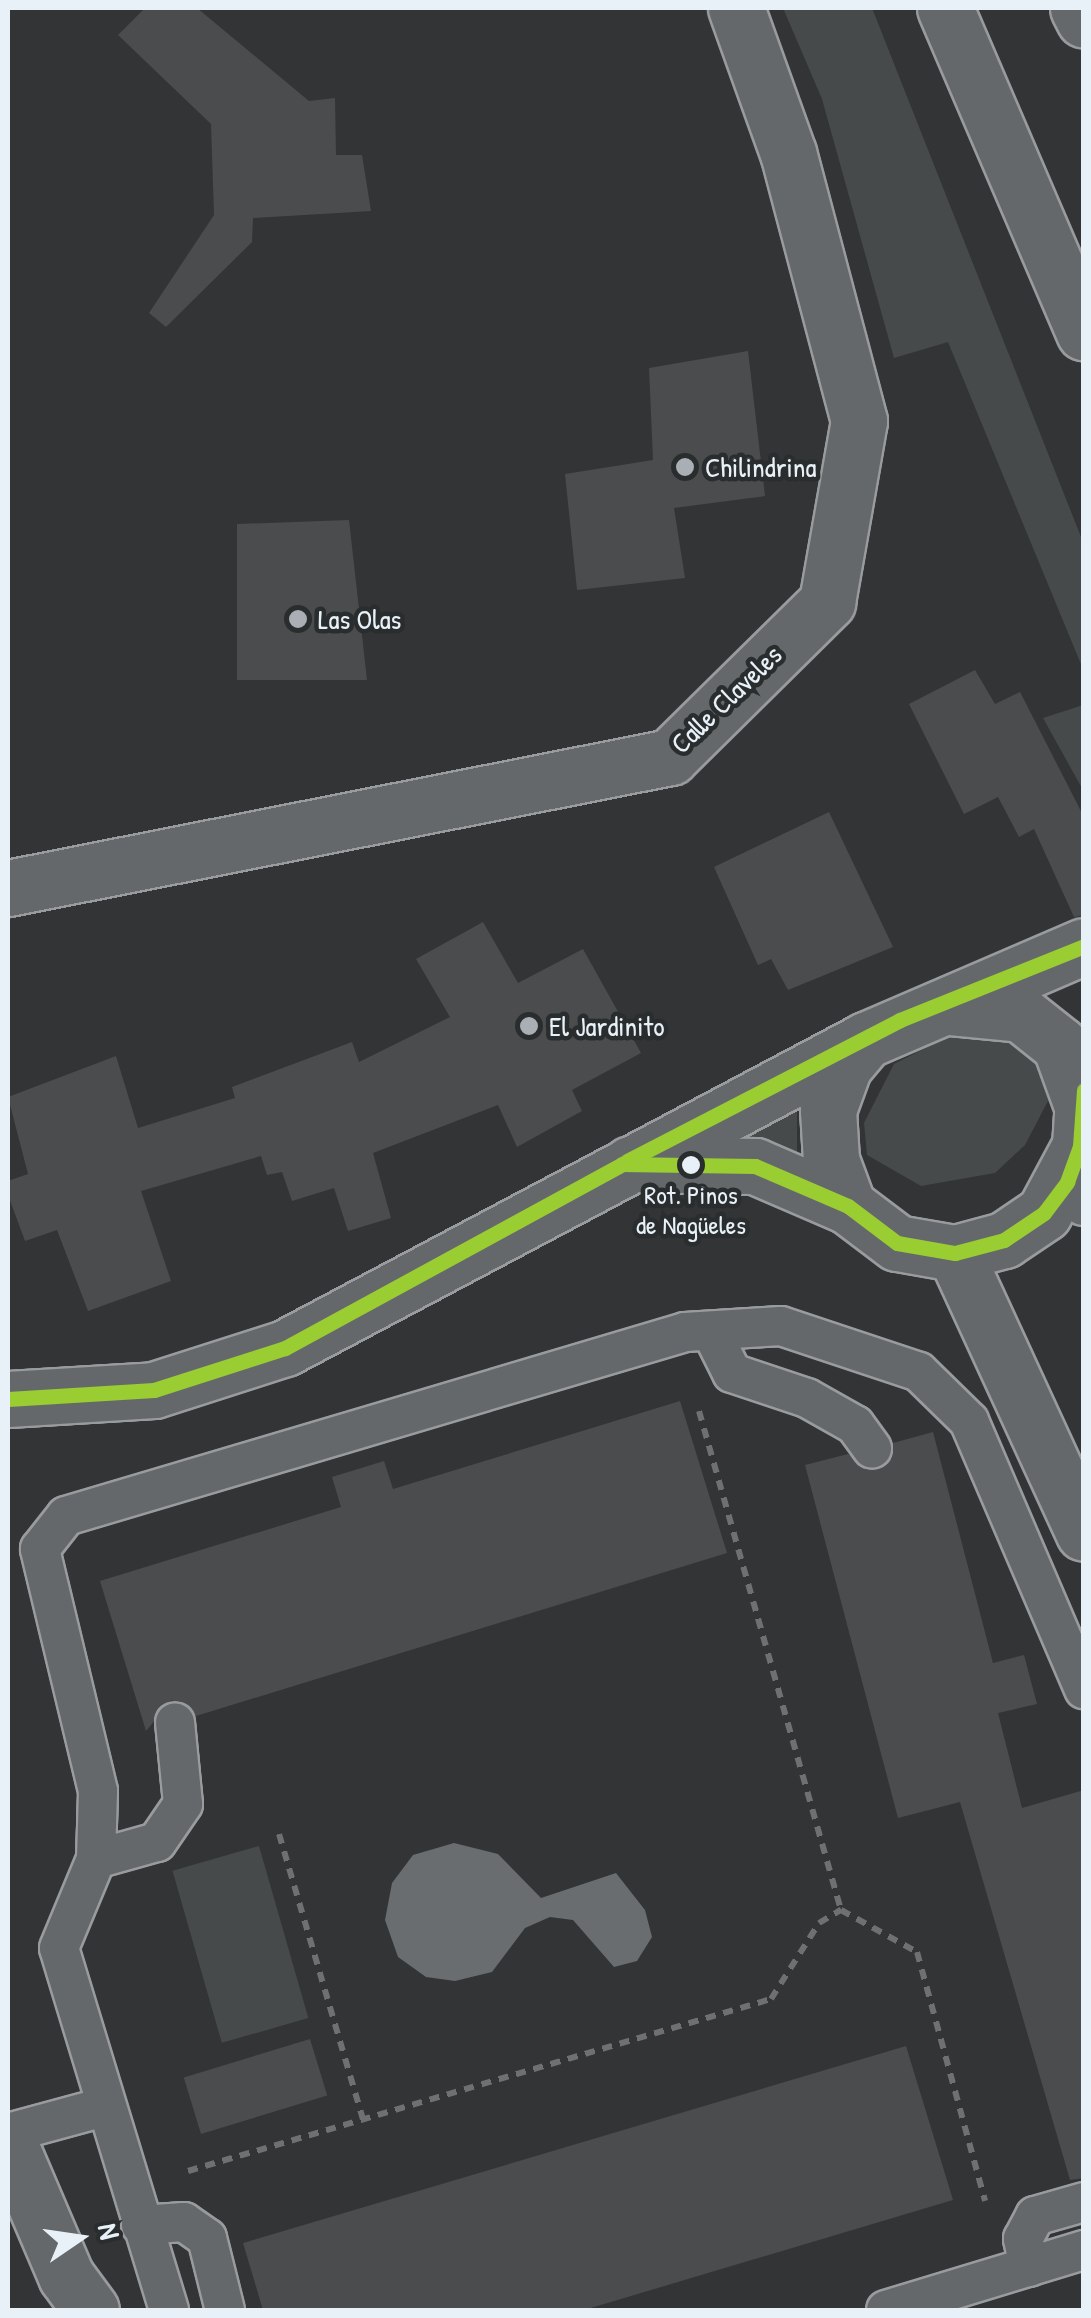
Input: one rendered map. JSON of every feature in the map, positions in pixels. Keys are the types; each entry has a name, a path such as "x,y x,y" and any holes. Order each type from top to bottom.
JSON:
{"main road":[{"name":"Calle Claveles","path":"8,888 670,757 826,602 859,422 788,154 736,8"},
{"path":"945,8 1084,333"},
{"path":"1078,8 1084,20"},
{"path":"8,1399 154,1390 285,1348 622,1164 866,1040 1084,946"},
{"path":"622,1164 755,1166 848,1206 897,1242 955,1252 1004,1240 1075,1190 1082,1092 1060,1044 1020,1014 982,1004 935,1008"},
{"path":"848,1206 831,1160 828,1110 844,1066 866,1040"},
{"path":"955,1252 1084,1533"},
{"path":"8,2136 66,2276 91,2310"}],"lane":[{"path":"168,2310 59,1948 96,1859 98,1792 40,1549 66,1516 698,1331 780,1326 919,1372 969,1420 1084,1689"},
{"path":"698,1331 732,1373 808,1398 855,1425 872,1448"},
{"path":"96,1859 157,1842 183,1804 174,1722"},
{"path":"8,2136 104,2107"},
{"path":"1017,2270 1023,2239 1036,2216 1084,2202"},
{"path":"141,2225 184,2222 207,2238 226,2310"},
{"path":"886,2310 1084,2250"}],"path":[{"path":"698,1331 772,1682 841,1910 917,1952 1017,2270"},
{"path":"278,1834 363,2120"},
{"path":"130,2188 771,1999 819,1922 841,1910"}],"shaded area":[{"path":"783,8 872,8 1083,542 1083,669 948,342 894,358 822,99"},
{"path":"1084,705 1083,790 1043,718"},
{"path":"953,1034 1000,1038 1036,1053 1051,1081 1049,1099 1025,1145 995,1173 921,1186 867,1155 864,1123 894,1064"},
{"path":"797,1101 797,1155 733,1142 726,1127"},
{"path":"454,1843 498,1854 541,1898 616,1873 645,1910 652,1937 637,1961 614,1967 573,1920 550,1917 525,1928 492,1972 455,1981 426,1977 398,1957 385,1920 392,1883 413,1855"},
{"path":"259,1846 308,2018 222,2043 172,1871"}],"building":[{"path":"145,8 197,8 309,101 335,98 336,155 362,155 371,211 253,218 252,242 166,327 149,313 214,215 211,124 118,35"},
{"name":"Chilindrina","path":"748,351 765,496 674,508 685,578 577,590 565,474 653,460 649,368"},
{"name":"Las Olas","path":"349,520 367,680 237,680 237,524"},
{"path":"975,670 995,704 1020,692 1084,817 1084,915 1074,917 1034,829 1019,837 998,797 964,814 909,704"},
{"path":"829,812 893,947 788,990 771,959 758,965 714,867"},
{"path":"483,922 518,983 583,949 641,1053 572,1090 582,1111 517,1147 498,1105 373,1153 391,1218 348,1231 334,1188 292,1201 282,1172 267,1175 261,1156 141,1191 171,1281 88,1311 57,1230 25,1241 8,1195 8,1181 28,1174 8,1097 116,1056 138,1128 235,1098 232,1087 352,1042 359,1062 450,1017 416,959"},
{"path":"680,1401 727,1553 196,1716 172,1700 146,1731 100,1581 341,1507 332,1477 384,1461 393,1489"},
{"path":"933,1432 993,1663 1024,1655 1037,1704 998,1713 1022,1808 1084,1790 1084,2178 1070,2180 960,1802 898,1818 805,1465 848,1454 875,1470 892,1458 893,1443"},
{"path":"310,2039 327,2095 201,2134 184,2078"},
{"path":"906,2046 953,2200 584,2310 263,2310 243,2243"}],"transit line":[{"path":"627,1161 900,1020 1084,946"},
{"path":"8,1399 154,1390 285,1348 622,1164 755,1166 848,1206 897,1243 955,1253 1004,1240 1044,1213 1067,1182 1080,1146 1084,1090"}],"place":[{"name":"Chilindrina","path":"685,467"},
{"name":"Las Olas","path":"298,619"},
{"name":"El Jardinito","path":"529,1026"},
{"name":"Rot. Pinos de Nagüeles","path":"691,1165"}]}
